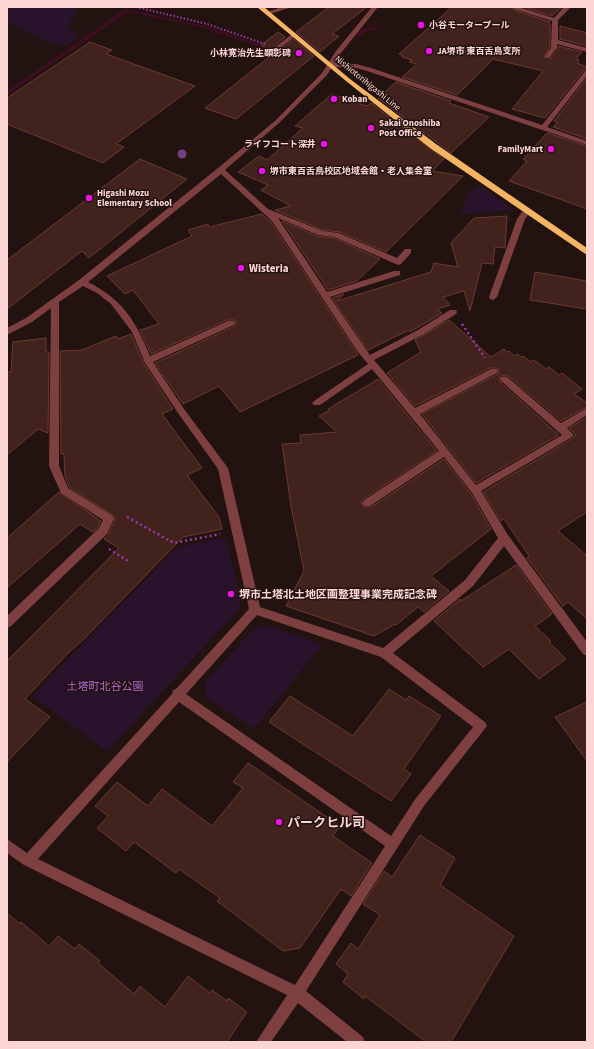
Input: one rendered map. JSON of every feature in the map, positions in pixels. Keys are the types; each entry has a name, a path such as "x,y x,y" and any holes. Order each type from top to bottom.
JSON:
{"main road":[{"name":"Nishiotorihigashi Line","path":"260,7 433,146 587,252"}],"street":[{"path":"267,13 289,7"},
{"path":"7,332 29,320 82,282 221,170 277,122 325,74 338,52 374,7"},
{"path":"548,56 554,48 555,20 568,7"},
{"path":"516,8 555,20"},
{"path":"276,49 294,35"},
{"path":"555,41 587,50"},
{"path":"331,65 356,66 369,69 587,142"},
{"path":"543,128 587,72"},
{"path":"221,170 275,219 360,349 414,413 475,490 504,538 587,652"},
{"path":"265,209 321,233 336,235 398,262 408,251"},
{"path":"493,298 521,219 527,211"},
{"path":"326,295 397,273"},
{"path":"82,282 100,290 114,302 136,331 148,361 181,411 223,468 255,610"},
{"path":"7,623 103,531 109,519 64,490 54,466 55,302"},
{"path":"317,403 372,362 454,312"},
{"path":"148,361 232,323"},
{"path":"414,413 494,371"},
{"path":"475,490 569,435 504,379"},
{"path":"561,427 587,411"},
{"path":"367,503 445,452"},
{"path":"384,653 468,583 504,538"},
{"path":"255,610 384,653 481,726 420,802 297,993 263,1042"},
{"path":"28,861 255,610"},
{"path":"178,694 393,844"},
{"path":"7,845 28,861 297,993 358,1042"}],"path":[{"path":"136,7 206,24 270,45"},
{"path":"454,312 494,371"},
{"path":"109,519 118,516 128,517 174,543 238,531"}],"green space":[{"path":"7,7 78,7 67,28 76,32 77,38 65,46 53,44 7,22"},
{"path":"480,185 513,210 469,214 461,213 469,192"},
{"name":"土塔町北谷公園","path":"225,538 241,599 238,610 107,751 32,696 177,547"},
{"path":"268,626 323,644 254,729 206,697 205,683 254,628"}],"building":[{"path":"329,7 367,7 332,34 339,36 320,52 296,32"},
{"path":"452,7 512,7 514,10 550,22 550,47 544,57 551,58 558,49 558,46 582,52 576,59 579,60 577,63 587,67 587,69 584,70 545,118 512,109 543,71 493,59 457,95 402,77 417,64 409,62 412,60 402,57 403,55 399,54"},
{"path":"524,7 562,7 552,16"},
{"path":"560,26 587,33 587,46 560,39"},
{"path":"278,32 285,37 273,47 273,51 279,51 294,39 314,56 236,119 205,108 273,54 261,45"},
{"path":"90,42 112,50 106,54 195,86 116,144 124,147 103,163 7,124 7,98"},
{"path":"587,78 587,139 553,127 558,122 554,121"},
{"path":"396,82 451,101 449,103 489,117 451,153 378,98"},
{"path":"332,94 367,106 371,103 444,159 432,171 463,176 386,252 340,232 323,230 275,210 291,206 261,190 268,185 238,172 259,156 267,160 303,128 295,126"},
{"path":"547,133 587,146 587,209 509,181 527,161 523,159"},
{"path":"140,159 187,179 89,258 82,251 7,309 7,260"},
{"path":"262,214 271,222 358,355 240,412 219,386 183,404 155,363 235,326 235,320 227,320 151,354 140,330 159,324 133,290 125,294 107,276 192,236 188,230 208,224 209,227"},
{"path":"507,216 505,248 495,247 493,264 482,263 470,311 464,291 443,297 450,305 437,309 442,313 410,332 409,330 368,350 332,298 344,294 337,301 431,272 434,263 458,267 451,243 474,218"},
{"path":"282,221 317,236 334,238 380,259 357,281 328,290"},
{"path":"535,272 587,281 587,309 530,300"},
{"path":"449,320 491,357 504,349 515,356 518,354 521,357 523,356 531,362 534,360 546,369 549,367 559,375 562,373 582,389 574,394 587,403 587,407 561,421 508,376 500,376 500,382 559,435 476,483 422,414 498,374 498,368 490,368 415,406 387,373 421,352 415,340"},
{"path":"131,334 144,364 173,409 162,414 202,468 187,475 219,517 222,529 183,537 83,640 69,652 25,699 50,717 7,762 7,661 119,548 104,539 108,535 115,520 114,516 69,487 65,476 64,454 61,454 60,351 82,350 116,336 118,339"},
{"path":"46,338 46,352 49,352 48,433 38,429 7,455 7,372 11,372 13,342"},
{"path":"378,379 437,451 363,499 361,502 363,507 371,507 444,459 471,494 491,529 431,576 449,591 424,612 418,607 396,625 395,624 374,636 286,606 304,571 291,506 282,444 301,443 300,435 337,432 319,416"},
{"path":"587,417 587,512 558,531 587,556 587,619 568,602 563,606 527,558 529,556 504,519 501,521 483,492 573,438 576,435 569,428"},
{"path":"59,492 101,521 98,527 93,532 80,524 7,588 7,538"},
{"path":"516,565 552,614 535,626 551,641 549,642 566,659 539,679 509,649 483,667 434,621 460,599 461,601"},
{"path":"389,689 406,700 409,696 441,716 404,769 411,774 391,801 269,722 290,696 353,736"},
{"path":"587,702 587,761 555,717"},
{"path":"248,763 340,826 333,836 372,863 351,896 341,889 300,948 283,951 217,901 220,898 179,869 176,873 134,842 126,851 97,828 108,816 95,806 117,782 148,806 162,789 212,826 243,788 233,782"},
{"path":"420,835 455,858 440,885 514,936 451,1042 426,1042 365,996 364,999 343,982 348,974 336,964 351,943 358,949 380,915 363,904 384,871 392,877"},
{"path":"7,913 20,924 21,922 49,946 58,936 75,949 79,944 100,961 98,963 134,994 140,986 165,1007 188,976 210,993 212,990 227,1001 228,998 247,1012 227,1042 7,1042"}],"waterway":[{"path":"7,93 127,10 205,27 261,46"},
{"path":"358,34 366,30 376,28"}],"place":[{"name":"小谷モータープール","path":"421,25"},
{"name":"JA堺市 東百舌鳥支所","path":"429,51"},
{"name":"小林寛治先生顕彰碑","path":"299,53"},
{"name":"Koban","path":"334,99"},
{"name":"Sakai Onoshiba Post Office","path":"371,128"},
{"name":"ライフコート深井","path":"324,144"},
{"name":"FamilyMart","path":"551,149"},
{"name":"堺市東百舌鳥校区地域会館・老人集会室","path":"262,171"},
{"name":"Higashi Mozu Elementary School","path":"89,198"},
{"name":"Wisteria","path":"241,268"},
{"name":"堺市土塔北土地区画整理事業完成記念碑","path":"231,594"},
{"name":"パークヒル司","path":"279,822"}]}
